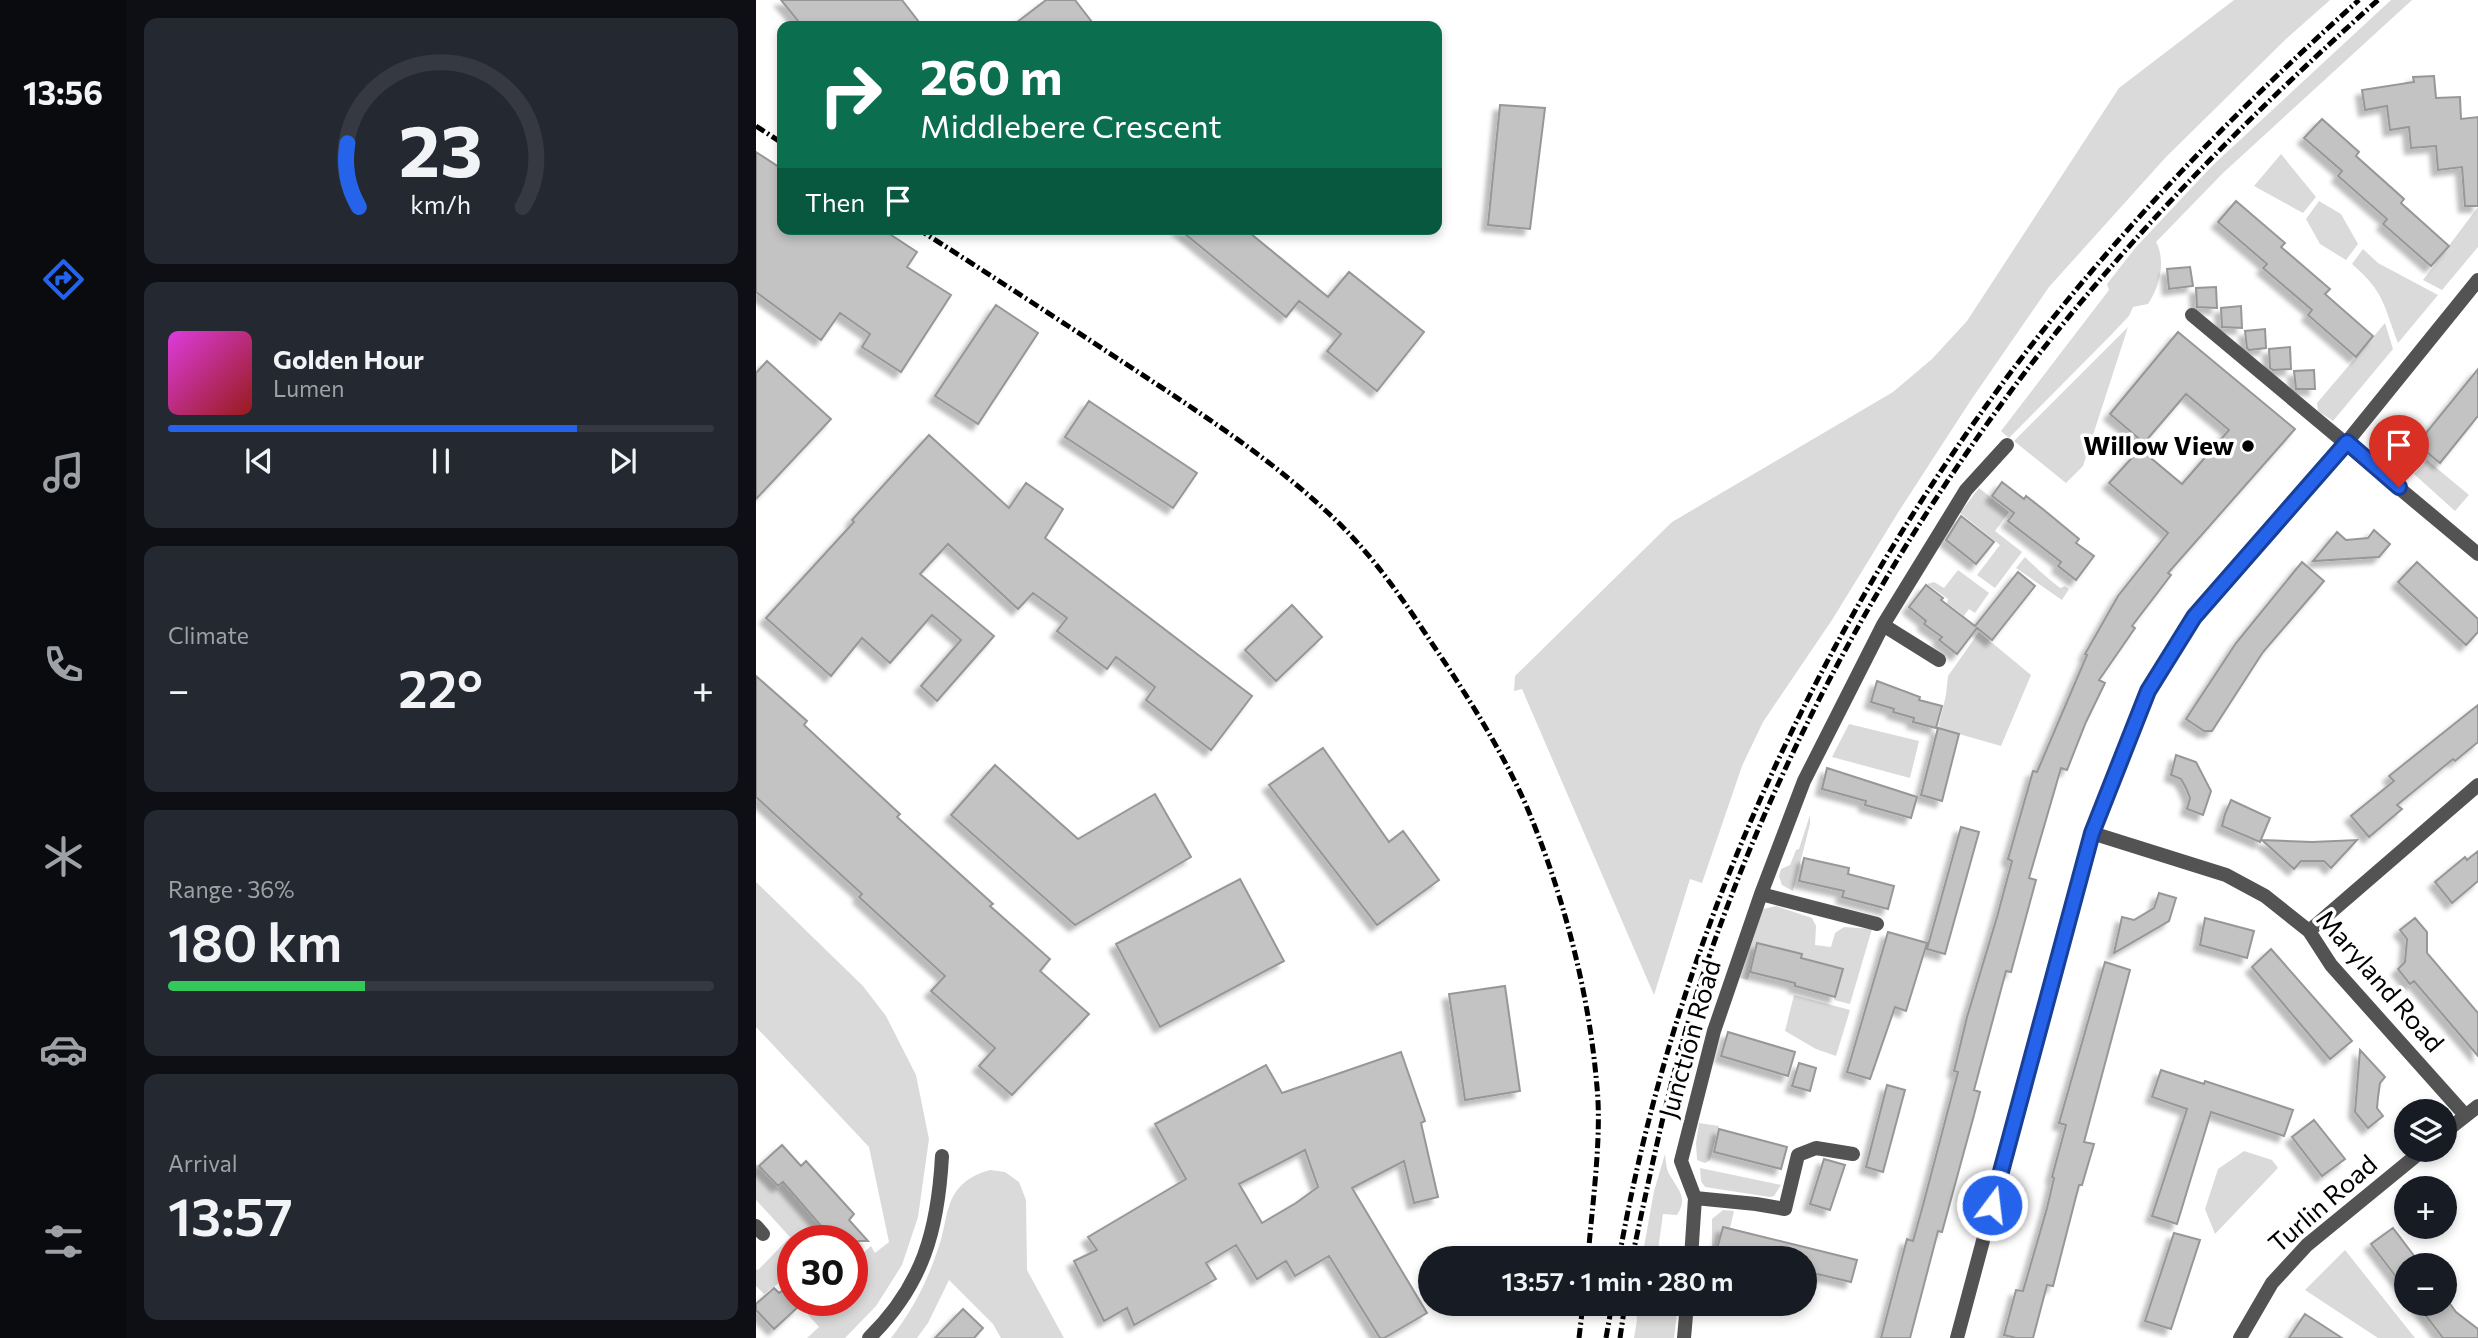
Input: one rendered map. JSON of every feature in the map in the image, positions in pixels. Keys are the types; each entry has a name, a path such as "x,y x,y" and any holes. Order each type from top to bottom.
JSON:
{"street":[{"path":"1957,1338 2092,833 2148,691 2194,617 2347,442 2478,280"},
{"path":"2192,315 2478,554"},
{"name":"Junction Road","path":"1692,1246 1695,1198 1681,1161 1714,1031 1761,894 1804,781 1883,625 1966,490 2007,445"},
{"path":"1883,625 1940,660"},
{"path":"2309,931 2478,785"},
{"name":"Maryland Road","path":"2092,833 2226,875 2264,896 2309,931 2331,965 2465,1115"},
{"path":"1761,894 1877,924"},
{"path":"2457,1122 2478,1106"},
{"path":"1695,1198 1785,1209 1798,1155 1816,1148 1853,1154"},
{"path":"869,1338 907,1292 922,1263 936,1219 942,1156"},
{"name":"Turlin Road","path":"2240,1338 2272,1283 2307,1245 2408,1162"},
{"path":"1684,1338 1686,1316"}],"shaded area":[{"path":"2234,0 2330,0 2285,40 2166,157 2049,287 1971,400 1832,620 1763,722 1742,766 1702,883 1690,879 1654,995 1522,689 1514,691 1515,676 1672,522 1893,392 1932,359 1967,321 2119,88"},
{"path":"2391,0 2412,0 2223,173 2156,242 2161,257 2160,273 2148,304 2133,307 2129,316 2009,438 2001,431 2109,290 2107,284 2136,247 2212,166"},
{"path":"2281,154 2316,197 2303,213 2254,186"},
{"path":"2319,201 2341,214 2358,244 2346,260 2320,244 2306,219"},
{"path":"2478,207 2478,247 2442,290 2423,280"},
{"path":"2363,249 2378,263 2438,295 2398,343 2377,291 2352,264"},
{"path":"2385,323 2393,349 2333,421 2318,411 2317,403"},
{"path":"2128,327 2083,466 2066,483 2014,441"},
{"path":"2427,460 2469,495 2455,511 2414,474"},
{"path":"1979,488 2009,512 1995,531 2022,552 1995,588 1977,575 2000,545 1960,513"},
{"path":"2025,557 2060,588 2065,586 2069,589 2062,600 2016,568"},
{"path":"1958,570 1989,593 1975,613 1969,609 1964,616 1947,603 1948,599 1927,584 1934,582 1944,588"},
{"path":"1979,632 2031,675 2001,746 1938,728 1948,676"},
{"path":"1849,724 1919,741 1910,778 1832,757"},
{"path":"1810,815 1793,891 1782,885 1779,876 1781,869 1790,865 1796,850 1799,849"},
{"path":"756,882 863,986 886,1016 916,1075 929,1139 918,1217 902,1265 868,1314 868,1249 871,1246 875,1253 889,1242 869,1147 756,1027"},
{"path":"1776,906 1812,918 1816,926 1815,945 1831,947 1835,933 1844,927 1872,929 1850,1004 1834,1000 1842,969 1802,958 1802,954 1757,943 1748,980 1740,978 1763,909"},
{"path":"1794,995 1850,1010 1836,1056 1816,1049 1785,1031"},
{"path":"1699,1123 1719,1126 1710,1160 1705,1163 1697,1160"},
{"path":"2244,1151 2272,1160 2278,1168 2215,1234 2205,1209 2218,1169"},
{"path":"1665,1154 1668,1172 1681,1195 1682,1204 1677,1215 1663,1214 1659,1246 1644,1246 1654,1191"},
{"path":"756,1164 778,1188 783,1183 819,1225 779,1225 756,1200"},
{"path":"1700,1168 1781,1185 1774,1196 1770,1197 1705,1187 1701,1181"},
{"path":"990,1170 1005,1172 1019,1182 1026,1200 1027,1270 1064,1338 1001,1338 993,1324 949,1280 928,1323 917,1338 891,1338 925,1283 954,1195 969,1179"},
{"path":"1723,1210 1734,1211 1730,1228 1723,1227 1718,1246 1712,1246 1712,1219"},
{"path":"777,1250 777,1284 764,1294 756,1286 756,1269"},
{"path":"2345,1250 2394,1312 2394,1316 2398,1316 2415,1338 2378,1338 2305,1290"},
{"path":"809,1316 866,1316 845,1338 807,1338 819,1327"},
{"path":"1636,1316 1677,1316 1674,1338 1634,1338"}],"building":[{"path":"781,0 902,0 918,21 798,21"},
{"path":"1046,0 1075,0 1091,21 1019,21"},
{"path":"2434,76 2436,98 2460,97 2461,119 2478,117 2478,206 2465,206 2462,167 2438,170 2436,146 2411,148 2409,127 2390,130 2387,106 2365,110 2362,90 2414,82 2413,77"},
{"path":"1500,105 1545,108 1530,229 1488,225"},
{"path":"2322,119 2359,152 2356,156 2404,199 2401,203 2449,246 2431,266 2383,224 2387,219 2338,176 2342,171 2304,138"},
{"path":"756,152 777,166 777,235 891,235 917,252 907,267 951,295 901,372 862,347 870,334 840,313 821,340 756,292"},
{"path":"2236,201 2285,243 2281,247 2330,289 2325,294 2373,336 2356,357 2308,315 2312,310 2263,268 2267,264 2218,222"},
{"path":"1186,235 1252,235 1328,297 1349,272 1424,332 1377,391 1327,351 1341,334 1299,301 1286,317"},
{"path":"2190,267 2193,286 2169,289 2167,269"},
{"path":"2216,287 2217,308 2197,307 2196,288"},
{"path":"996,305 1038,333 978,424 935,396"},
{"path":"2241,306 2242,328 2222,327 2221,308"},
{"path":"2265,329 2266,348 2249,350 2245,331"},
{"path":"2178,332 2295,429 2168,573 2171,575 2132,626 2135,628 2099,680 2105,683 2067,770 2061,768 2029,878 2036,880 2011,972 2006,971 1974,1090 1980,1092 1974,1115 1942,1232 1938,1231 1910,1338 1881,1338 1907,1239 1913,1241 1923,1205 1958,1072 1954,1071 1967,1017 1997,917 2012,861 2008,859 2033,771 2037,772 2087,655 2085,654 2118,596 2168,533 2109,483 2140,449 2182,484 2229,430 2186,394 2144,443 2110,414"},
{"path":"2290,347 2291,369 2270,368 2269,349"},
{"path":"767,361 831,419 756,499 756,373"},
{"path":"2478,369 2478,416 2440,463 2417,444"},
{"path":"2314,370 2315,389 2296,389 2294,371"},
{"path":"1089,401 1197,473 1173,508 1065,437"},
{"path":"929,435 1009,508 1026,483 1063,509 1045,538 1252,696 1211,750 1146,700 1155,687 1116,657 1107,669 1057,631 1067,618 1033,593 1018,609 948,544 920,574 994,636 937,701 921,686 961,640 932,615 890,663 862,638 831,676 766,618"},
{"path":"2002,482 2044,510 2079,539 2076,543 2094,556 2076,580 2058,566 2061,562 2008,521 2014,513 1992,496"},
{"path":"1961,516 1994,542 1976,564 1946,540"},
{"path":"2374,530 2390,544 2379,557 2313,561 2337,532 2346,540 2368,538"},
{"path":"2302,562 2324,581 2263,652 2212,731 2204,731 2186,719 2236,643"},
{"path":"2417,562 2478,619 2478,632 2466,645 2398,582"},
{"path":"2018,572 2035,586 1992,640 1977,628 1957,654 1939,640 1942,637 1924,624 1926,621 1909,607 1926,585 1975,626"},
{"path":"1292,605 1322,637 1276,681 1245,650"},
{"path":"756,676 807,721 804,725 900,814 897,817 1050,959 1040,971 1089,1014 1012,1095 979,1066 995,1048 931,991 945,976 859,897 862,894 756,797"},
{"path":"1877,681 1920,697 1919,700 1942,706 1936,728 1913,722 1914,718 1871,702"},
{"path":"2478,705 2478,742 2397,805 2402,809 2369,837 2351,816 2394,781 2389,776"},
{"path":"1938,728 1959,734 1942,801 1921,795"},
{"path":"1323,748 1389,842 1403,831 1439,880 1377,925 1269,785"},
{"path":"2176,755 2196,762 2211,791 2203,815 2187,809 2190,798 2186,788 2181,779 2171,775"},
{"path":"995,765 1078,839 1155,794 1191,857 1075,925 951,815"},
{"path":"1827,768 1917,797 1911,818 1865,805 1866,801 1822,789"},
{"path":"2231,800 2270,818 2260,842 2222,826"},
{"path":"1961,827 1979,832 1945,954 1927,949"},
{"path":"2262,840 2357,840 2331,868 2324,861 2301,861 2294,869"},
{"path":"2478,851 2478,881 2452,903 2435,882 2465,857 2467,860"},
{"path":"1804,858 1849,868 1848,874 1894,886 1888,909 1842,897 1844,891 1799,881"},
{"path":"1240,879 1284,961 1160,1027 1116,944"},
{"path":"2159,893 2176,898 2169,921 2114,953 2122,917 2134,920 2154,908"},
{"path":"2205,918 2254,931 2247,958 2200,945"},
{"path":"2415,918 2427,932 2427,953 2478,1013 2478,1056 2414,981 2410,984 2398,969 2405,962 2407,939 2400,930"},
{"path":"1888,932 1927,943 1906,1011 1895,1007 1870,1079 1847,1072"},
{"path":"1757,943 1802,954 1801,958 1843,969 1835,997 1795,986 1795,983 1750,972"},
{"path":"2271,949 2352,1041 2330,1059 2252,967"},
{"path":"2105,962 2130,970 2084,1142 2094,1144 2082,1185 2079,1185 2053,1286 2047,1285 2033,1338 2004,1335 2016,1290 2023,1291 2047,1208 2066,1125 2059,1123"},
{"path":"1505,986 1520,1091 1465,1100 1449,994"},
{"path":"1728,1032 1795,1052 1788,1076 1721,1056"},
{"path":"2360,1050 2385,1077 2380,1083 2377,1108 2383,1116 2368,1128 2355,1112"},
{"path":"1401,1052 1425,1121 1421,1123 1438,1197 1414,1203 1404,1161 1352,1188 1418,1298 1418,1316 1422,1316 1380,1338 1329,1256 1295,1276 1286,1261 1257,1279 1236,1245 1206,1263 1216,1279 1134,1325 1127,1308 1104,1321 1074,1261 1097,1250 1088,1237 1186,1179 1155,1124 1266,1065 1282,1093","holes":["1305,1150 1318,1187 1262,1223 1239,1184"]},
{"path":"1799,1063 1816,1068 1810,1091 1792,1086"},
{"path":"2161,1070 2204,1084 2205,1081 2293,1110 2284,1136 2211,1112 2177,1224 2152,1216 2187,1109 2152,1097"},
{"path":"1887,1085 1905,1090 1883,1172 1866,1167"},
{"path":"2314,1120 2345,1159 2322,1176 2292,1137"},
{"path":"1719,1129 1787,1147 1781,1169 1714,1152"},
{"path":"782,1145 801,1166 806,1161 854,1214 849,1220 854,1225 820,1225 783,1182 778,1186 759,1166"},
{"path":"1824,1159 1845,1165 1830,1210 1810,1204"},
{"path":"1723,1227 1800,1246 1718,1246"},
{"path":"2393,1228 2394,1239 2401,1239 2412,1253 2394,1253 2394,1274 2371,1244"},
{"path":"2174,1233 2200,1240 2171,1329 2145,1321"},
{"path":"1817,1250 1857,1260 1851,1282 1817,1274"},
{"path":"774,1288 777,1291 777,1316 788,1316 774,1329 756,1310 756,1304"},
{"path":"963,1309 983,1328 974,1338 935,1338"},
{"path":"2457,1313 2478,1329 2478,1338 2443,1338 2426,1316 2457,1316"},
{"path":"2305,1314 2342,1338 2289,1338"}],"railway":[{"path":"1622,1246 1643,1145 1673,1033 1710,923 1753,816 1802,711 1857,608 1916,509 1981,413 2066,302 2111,248 2207,145 2256,95 2359,0"},
{"path":"1635,1246 1677,1061 1696,996 1752,843 1785,768 1822,695 1902,552 1992,417 2034,360 2125,251 2223,147 2378,0"},
{"path":"756,126 777,140"},
{"path":"927,235 1205,417 1255,452 1303,491 1341,525 1369,556 1456,679 1493,741 1526,805 1552,873 1581,979 1593,1051 1598,1107 1589,1246"},
{"path":"1579,1338 1582,1316"},
{"path":"1606,1338 1610,1316"},
{"path":"1620,1338 1623,1316"}],"place":[{"name":"Willow View","path":"2248,446"}],"route":[{"path":"1992,1205 2092,833 2148,691 2194,617 2347,442 2399,487"}]}
